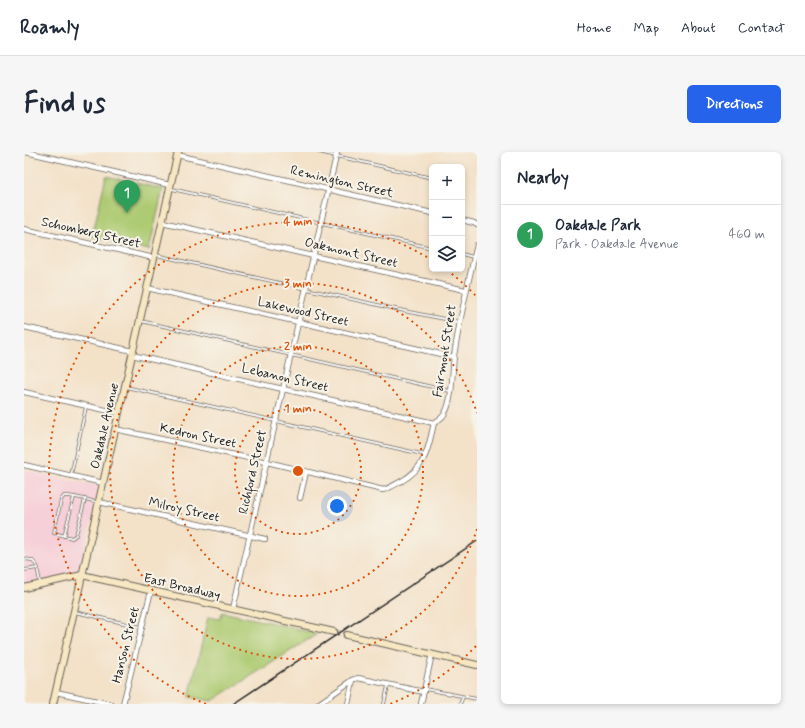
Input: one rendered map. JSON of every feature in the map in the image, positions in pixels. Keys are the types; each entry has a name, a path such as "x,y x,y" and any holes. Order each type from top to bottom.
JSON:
{"street":[{"path":"26,152 170,186"},
{"name":"Oakdale Avenue","path":"53,704 177,154"},
{"name":"Remington Street","path":"177,154 429,212"},
{"name":"Richford Street","path":"233,609 336,154"},
{"path":"465,221 476,224"},
{"name":"Oakmont Street","path":"162,222 465,290"},
{"name":"Schomberg Street","path":"24,228 154,256"},
{"name":"Fairmont Street","path":"426,455 434,423 445,414 450,391 465,290 477,245"},
{"name":"Lakewood Street","path":"147,288 454,357"},
{"name":"Lebanon Street","path":"24,327 434,423"},
{"path":"24,392 119,413"},
{"name":"Kedron Street","path":"115,429 267,462 383,490 394,486 417,470 426,455"},
{"path":"24,465 103,483"},
{"path":"300,498 306,472"},
{"name":"Milroy Street","path":"99,502 265,540"},
{"name":"East Broadway","path":"24,588 82,575 334,632"},
{"name":"Hanson Street","path":"123,704 151,591"},
{"path":"347,635 477,664"},
{"path":"421,704 432,654"},
{"path":"318,704 358,678 424,691"},
{"path":"348,704 353,680"},
{"path":"56,692 111,704"}],"lane":[{"path":"319,152 336,154 429,177"},
{"path":"170,186 429,247"},
{"path":"465,255 474,257"},
{"path":"154,256 460,322"},
{"path":"140,320 450,391"},
{"path":"125,387 426,455"},
{"path":"71,476 86,406"},
{"path":"85,499 76,535 72,538 56,534 54,531 61,500 64,496 66,495 74,497 85,499 99,502"},
{"path":"64,536 74,497"},
{"path":"24,559 32,560 37,564 40,585"},
{"path":"24,570 38,568"},
{"path":"74,612 142,627"},
{"path":"384,704 388,684"},
{"path":"424,691 477,699"},
{"path":"460,704 463,697"}],"shaded area":[{"path":"24,470 100,486 79,573 24,586"}],"green space":[{"path":"106,176 163,189 149,250 92,237"},
{"path":"222,612 317,634 212,701 189,697 208,617 220,619"}],"tunnel":[{"path":"334,632 347,635"}],"railway":[{"path":"233,704 477,541"}],"place":[{"name":"Oakdale Park","path":"127,213"}]}
